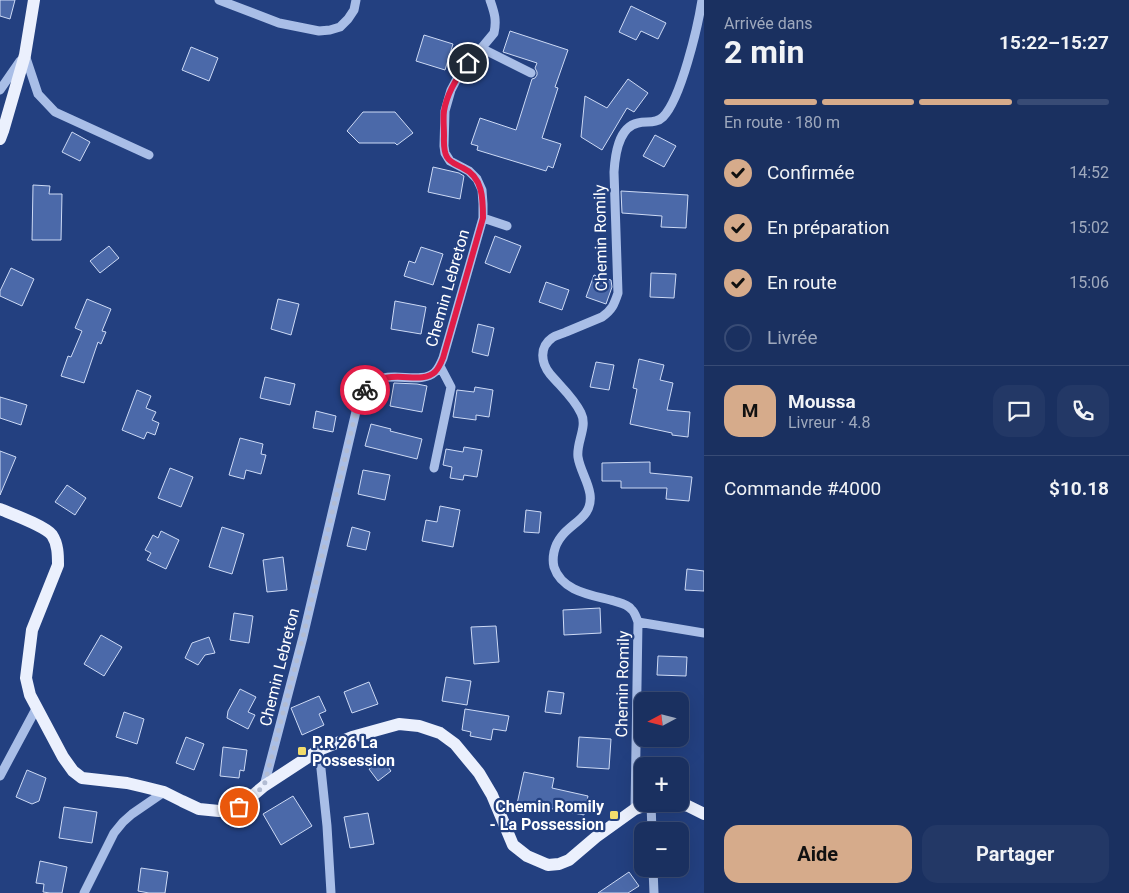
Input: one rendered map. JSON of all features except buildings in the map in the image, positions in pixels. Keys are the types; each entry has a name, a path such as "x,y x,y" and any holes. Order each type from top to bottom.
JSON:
{"main road":[{"path":"0,139 25,55 34,0"},
{"path":"0,508 44,528 52,535 57,545 58,565 32,630 26,678 30,695 63,757 73,771 82,778 126,783 164,792 199,808 229,811 239,807 264,786 319,750 352,737 399,724 419,726 440,733 455,744 479,773 492,795 513,845 527,856 548,865 559,864 569,860 596,837 634,810"},
{"path":"689,806 704,814"}],"street":[{"path":"219,0 279,23 319,32 340,27 354,10 356,0"},
{"name":"Chemin Lebreton","path":"264,786 303,637 358,403 363,392 371,383 381,378 393,376 420,378 435,372 440,366 483,218 482,190 477,179 469,170 450,161 447,157 444,146 444,111 459,74 494,33 496,24 490,0"},
{"name":"Chemin Romily","path":"636,757 638,622 635,614 630,607 623,603 575,590 560,577 554,566 556,546 562,535 588,511 590,492 578,456 578,444 584,424 583,418 566,390 550,374 542,356 544,348 552,338 602,317 614,305 618,293 614,172 618,145 628,128 638,123 657,121 664,116 672,103 692,46 702,0"},
{"path":"481,48 531,73"},
{"path":"0,90 25,55"},
{"path":"25,55 38,94 55,112 149,155"},
{"path":"483,218 507,226"},
{"path":"434,468 451,387 440,366"},
{"path":"638,622 704,633"},
{"path":"0,776 36,707"},
{"path":"319,750 327,826 331,893"},
{"path":"84,893 114,833 132,814 164,792"},
{"path":"653,877 654,893"}],"way so far":[{"path":"239,807 264,786 303,637 358,403 365,390"}],"place":[{"name":"P.R 26 La Possession","path":"302,751"},
{"name":"Chemin Romily - La Possession","path":"614,815"}],"route":[{"path":"365,390 371,383 381,378 393,376 420,378 428,376 435,372 443,358 483,218 482,190 477,179 469,170 450,161 445,153 444,146 444,111 451,90 459,74 468,63"}]}
